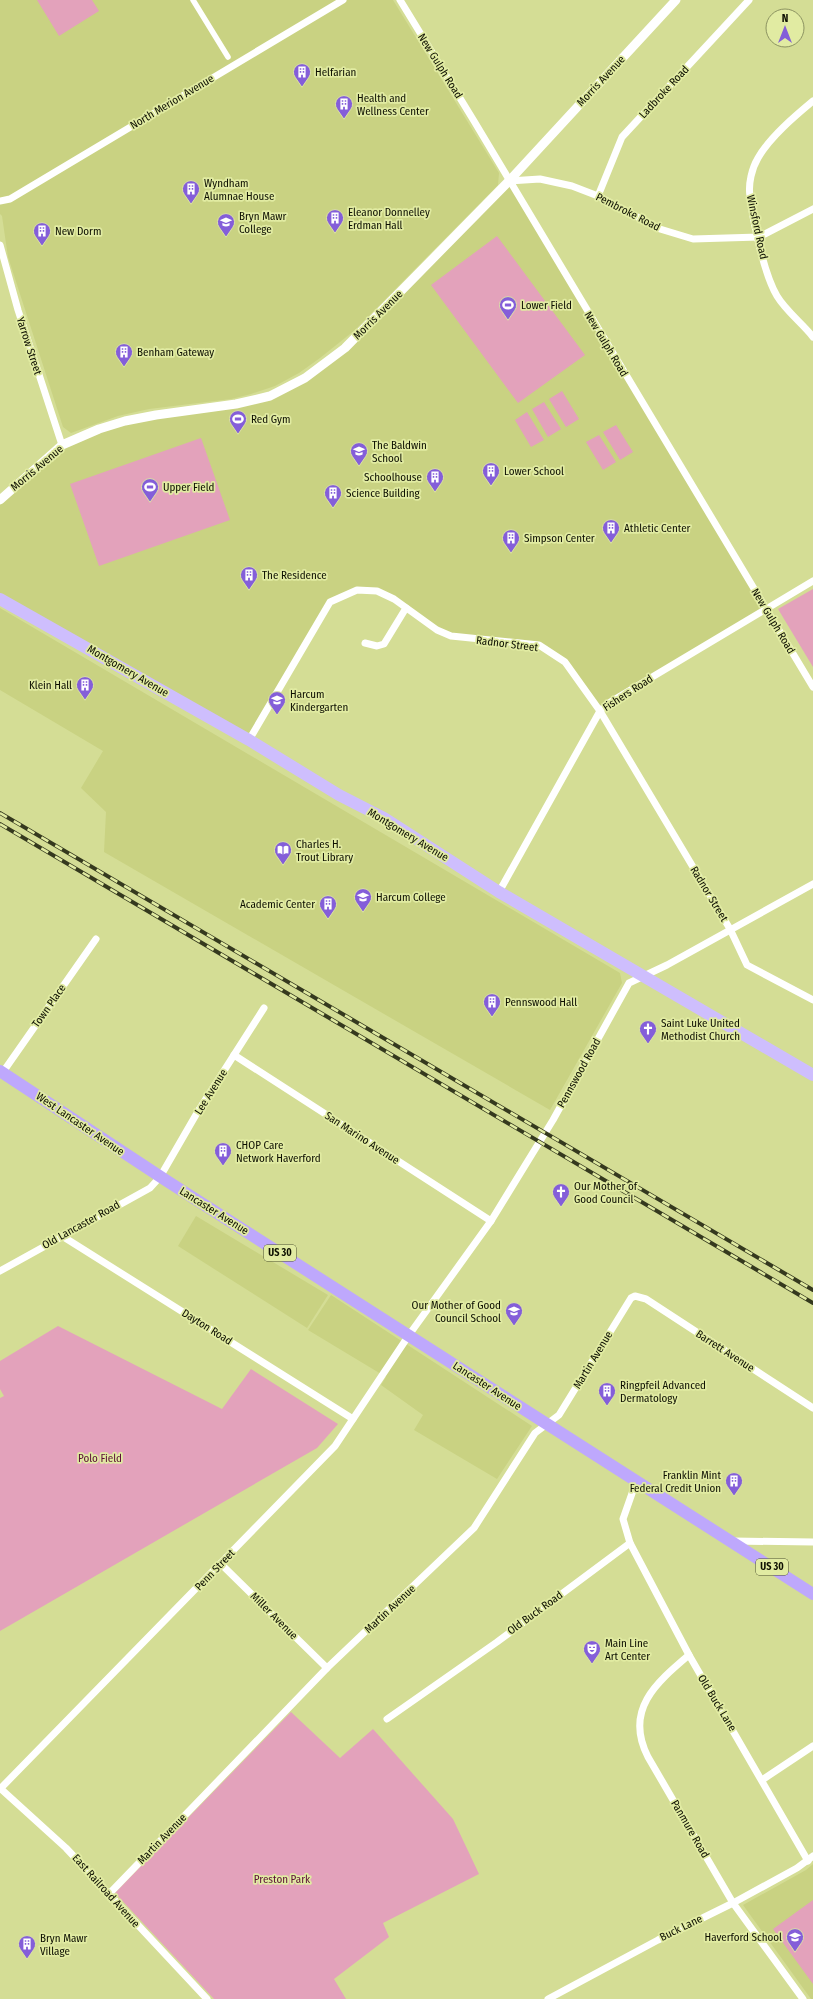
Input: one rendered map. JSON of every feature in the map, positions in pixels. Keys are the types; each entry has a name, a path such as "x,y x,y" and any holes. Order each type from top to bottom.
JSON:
{"highway":[{"name":"West Lancaster Avenue","path":"1,1071 160,1177"},
{"name":"Lancaster Avenue","path":"160,1177 813,1594"}],"main road":[{"name":"Montgomery Avenue","path":"0,598 249,740 340,795 384,818 500,892 813,1075"}],"street":[{"path":"193,0 228,57"},
{"name":"North Merion Avenue","path":"0,201 10,199 343,0"},
{"name":"New Gulph Road","path":"400,0 474,120 509,181 813,687"},
{"name":"Morris Avenue","path":"0,500 62,445 99,429 125,421 156,415 236,404 270,396 305,378 345,348 509,181 676,0"},
{"name":"Ladbroke Road","path":"598,196 622,137 749,0"},
{"name":"Winsford Road","path":"813,101 767,145 758,158 752,172 750,195 772,286 779,298 813,337"},
{"name":"Pembroke Road","path":"509,181 540,179 572,186 598,196 660,229 693,239 759,237 813,209"},
{"name":"Yarrow Street","path":"0,245 18,310 62,445"},
{"name":"Fishers Road","path":"500,892 600,711 607,704 765,608 813,581"},
{"name":"Radnor Street","path":"249,740 330,602 356,590 377,592 394,599 437,630 451,636 539,645 565,662 600,711 730,929 747,965 813,1000"},
{"path":"365,643 371,646 384,644 406,608"},
{"name":"Pennswood Road","path":"409,1335 491,1221 553,1120 629,983 646,976 813,884"},
{"name":"Town Place","path":"1,1071 96,939"},
{"name":"Lee Avenue","path":"160,1177 197,1113 264,1008"},
{"name":"San Marino Avenue","path":"234,1055 491,1221"},
{"name":"Old Lancaster Road","path":"0,1271 150,1188 160,1177"},
{"name":"Dayton Road","path":"62,1236 352,1419"},
{"name":"Barrett Avenue","path":"635,1296 646,1299 813,1408"},
{"name":"Martin Avenue","path":"108,1894 326,1668 474,1528 535,1432 559,1415 628,1302 635,1296"},
{"name":"Penn Street","path":"0,1788 335,1446 409,1335"},
{"path":"630,1543 623,1519 636,1482"},
{"path":"731,1541 811,1542"},
{"name":"Old Buck Lane","path":"630,1543 689,1655 810,1859"},
{"name":"Old Buck Road","path":"387,1719 497,1642 630,1543"},
{"name":"Miller Avenue","path":"221,1564 326,1668"},
{"name":"Panmure Road","path":"689,1655 660,1680 648,1695 643,1709 642,1740 648,1757 732,1903 803,1999"},
{"path":"762,1780 813,1746"},
{"name":"East Railroad Avenue","path":"0,1788 66,1848 207,1999"},
{"name":"Buck Lane","path":"548,1999 658,1940 732,1903 810,1859"}],"shaded area":[{"name":"Bryn Mawr College","path":"0,0 393,0 499,173 498,185 355,330 299,373 275,386 251,394 231,399 149,409 118,416 71,433 63,427 8,257 2,216 0,214"},
{"name":"The Baldwin School","path":"509,181 765,608 600,711 565,662 539,645 451,636 377,591 356,590 330,602 249,740 0,598 0,500 62,445 99,429 270,396 345,348"},
{"name":"Harcum College","path":"0,608 620,973 622,983 550,1110 104,852 106,812 81,788 103,751 0,690"},
{"path":"196,1216 328,1295 307,1328 178,1246"},
{"path":"331,1295 532,1426 497,1479 414,1430 423,1415 381,1385 386,1377 308,1330"},
{"name":"Haverford School","path":"813,1864 813,1999 811,1999 743,1905 806,1870"}],"green space":[{"path":"37,0 92,0 99,11 59,36"},
{"name":"Lower Field","path":"497,236 585,355 518,403 431,285"},
{"path":"562,391 579,419 566,427 549,399"},
{"path":"544,402 561,429 548,437 532,409"},
{"path":"527,412 544,440 531,447 515,420"},
{"path":"616,425 633,452 620,460 603,432"},
{"path":"599,435 616,462 603,470 586,442"},
{"name":"Upper Field","path":"201,438 230,520 99,566 70,484"},
{"path":"813,589 813,667 778,609"},
{"name":"Polo Field","path":"58,1326 222,1409 251,1369 338,1424 317,1448 0,1631 0,1398 4,1396 0,1389 0,1361"},
{"name":"Preston Park","path":"291,1712 340,1758 373,1729 453,1819 479,1874 383,1923 389,1937 334,1979 346,1999 214,1999 115,1893"},
{"path":"813,1900 813,1984 773,1929"}],"railway":[{"path":"0,813 813,1290"},
{"path":"0,824 813,1303"}],"place":[{"name":"Helfarian","path":"302,87"},
{"name":"Health and Wellness Center","path":"344,119"},
{"name":"Wyndham Alumnae House","path":"191,204"},
{"name":"Eleanor Donnelley Erdman Hall","path":"335,233"},
{"name":"Bryn Mawr College","path":"226,237"},
{"name":"New Dorm","path":"42,246"},
{"name":"Lower Field","path":"508,320"},
{"name":"Benham Gateway","path":"124,367"},
{"name":"Red Gym","path":"238,434"},
{"name":"The Baldwin School","path":"359,466"},
{"name":"Lower School","path":"491,486"},
{"name":"Schoolhouse","path":"435,492"},
{"name":"Upper Field","path":"150,502"},
{"name":"Science Building","path":"333,508"},
{"name":"Athletic Center","path":"611,543"},
{"name":"Simpson Center","path":"511,553"},
{"name":"The Residence","path":"249,590"},
{"name":"Klein Hall","path":"85,700"},
{"name":"Harcum Kindergarten","path":"277,715"},
{"name":"Charles H. Trout Library","path":"283,865"},
{"name":"Harcum College","path":"363,912"},
{"name":"Academic Center","path":"328,919"},
{"name":"Pennswood Hall","path":"492,1017"},
{"name":"Saint Luke United Methodist Church","path":"648,1044"},
{"name":"CHOP Care Network Haverford","path":"223,1166"},
{"name":"Our Mother of Good Council","path":"561,1207"},
{"name":"Our Mother of Good Council School","path":"514,1326"},
{"name":"Ringpfeil Advanced Dermatology","path":"607,1406"},
{"name":"Franklin Mint Federal Credit Union","path":"734,1496"},
{"name":"Main Line Art Center","path":"592,1664"},
{"name":"Haverford School","path":"795,1952"},
{"name":"Bryn Mawr Village","path":"27,1959"}]}
